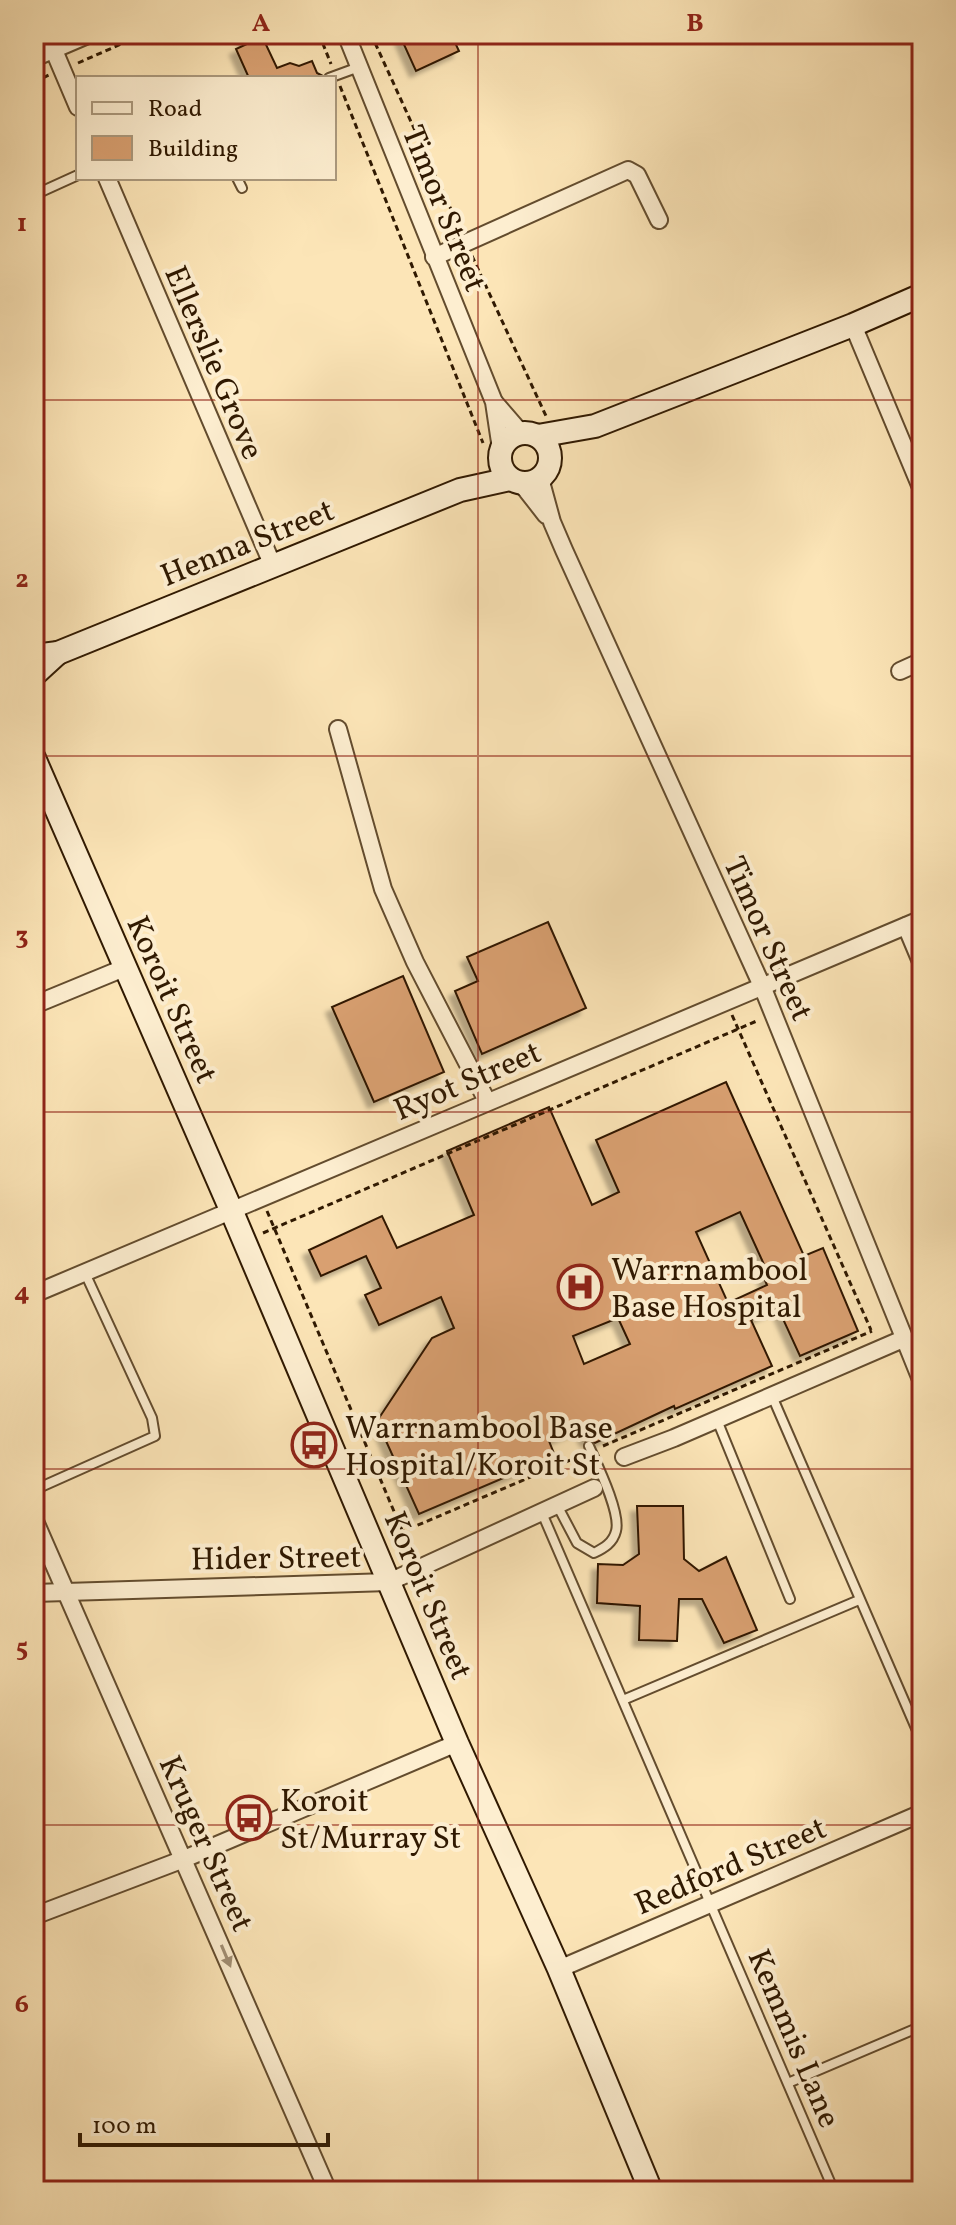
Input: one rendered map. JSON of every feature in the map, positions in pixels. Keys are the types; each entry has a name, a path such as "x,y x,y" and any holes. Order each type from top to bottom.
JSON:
{"street":[{"path":"34,58 51,42 90,34"},
{"name":"Timor Street","path":"346,34 494,402 497,457"},
{"path":"51,42 76,102"},
{"path":"434,257 628,170 637,175 659,220"},
{"name":"Ellerslie Grove","path":"108,180 273,566"},
{"name":"Henna Street","path":"460,490 497,457 509,438 595,426 922,295"},
{"path":"853,325 922,490"},
{"name":"Timor Street","path":"494,402 530,434"},
{"name":"Henna Street","path":"34,656 58,653 460,490 530,475 595,426"},
{"path":"497,457 500,466 530,475 546,444 530,434"},
{"name":"Timor Street","path":"530,475 762,986 922,1382"},
{"name":"Henna Street","path":"34,675 58,653"},
{"path":"900,671 922,661"},
{"path":"338,729 383,889 415,962 487,1101"},
{"name":"Koroit Street","path":"34,758 245,1241 457,1743 559,1969 651,2191"},
{"path":"914,923 922,964"},
{"name":"Ryot Street","path":"34,1294 914,923"},
{"path":"34,1005 124,968"},
{"path":"624,1457 903,1339"},
{"name":"Hider Street","path":"34,1593 389,1582 594,1488"},
{"name":"Kruger Street","path":"34,1519 328,2191"},
{"path":"34,1916 184,1859 457,1743"},
{"name":"Redford Street","path":"559,1969 922,1813"}],"lane":[{"path":"335,76 359,67"},
{"path":"34,195 76,176"},
{"path":"238,180 242,188"},
{"path":"34,1490 155,1436 152,1418 84,1272"},
{"path":"772,1396 922,1742"},
{"path":"717,1420 790,1599"},
{"path":"549,1509 577,1543 594,1553 607,1547 617,1530 613,1507 590,1448"},
{"name":"Kemmis Lane","path":"549,1509 623,1700 834,2191"},
{"path":"623,1700 859,1600"},
{"path":"788,2083 922,2026"}],"path":[{"path":"34,82 144,34"},
{"path":"319,34 332,76"},
{"path":"336,86 497,457"},
{"path":"726,1001 880,1349"},
{"path":"245,1241 773,1014"},
{"path":"262,1199 418,1569"},
{"path":"373,1545 590,1448 872,1331"}],"building":[{"path":"243,34 261,34 277,68 312,61 317,73 323,76 248,76 236,49 247,44"},
{"path":"409,34 451,34 459,51 416,71 401,38"},
{"path":"548,922 586,1008 482,1054 455,991 478,981 467,957"},
{"path":"403,976 444,1072 374,1102 332,1007"},
{"name":"Warrnambool Base Hospital","path":"726,1082 804,1256 823,1248 858,1331 800,1356 778,1308 751,1320 772,1366 675,1409 674,1406 595,1443 586,1440 581,1428 549,1441 555,1456 419,1514 377,1421 432,1338 454,1328 441,1297 379,1325 365,1295 381,1288 366,1256 321,1276 309,1250 382,1216 397,1248 474,1215 447,1151 549,1107 592,1205 619,1192 596,1140","holes":["740,1212 767,1271 762,1273 767,1285 728,1303 696,1232","618,1318 630,1344 584,1364 573,1336"]},
{"path":"637,1506 683,1506 684,1559 699,1571 726,1557 757,1630 724,1643 702,1599 679,1599 677,1641 639,1640 640,1606 597,1603 598,1564 623,1565 639,1554"}],"place":[{"name":"Warrnambool Base Hospital","path":"580,1287"},
{"name":"Warrnambool Base Hospital/Koroit St","path":"314,1445"},
{"name":"Koroit St/Murray St","path":"249,1818"}]}
